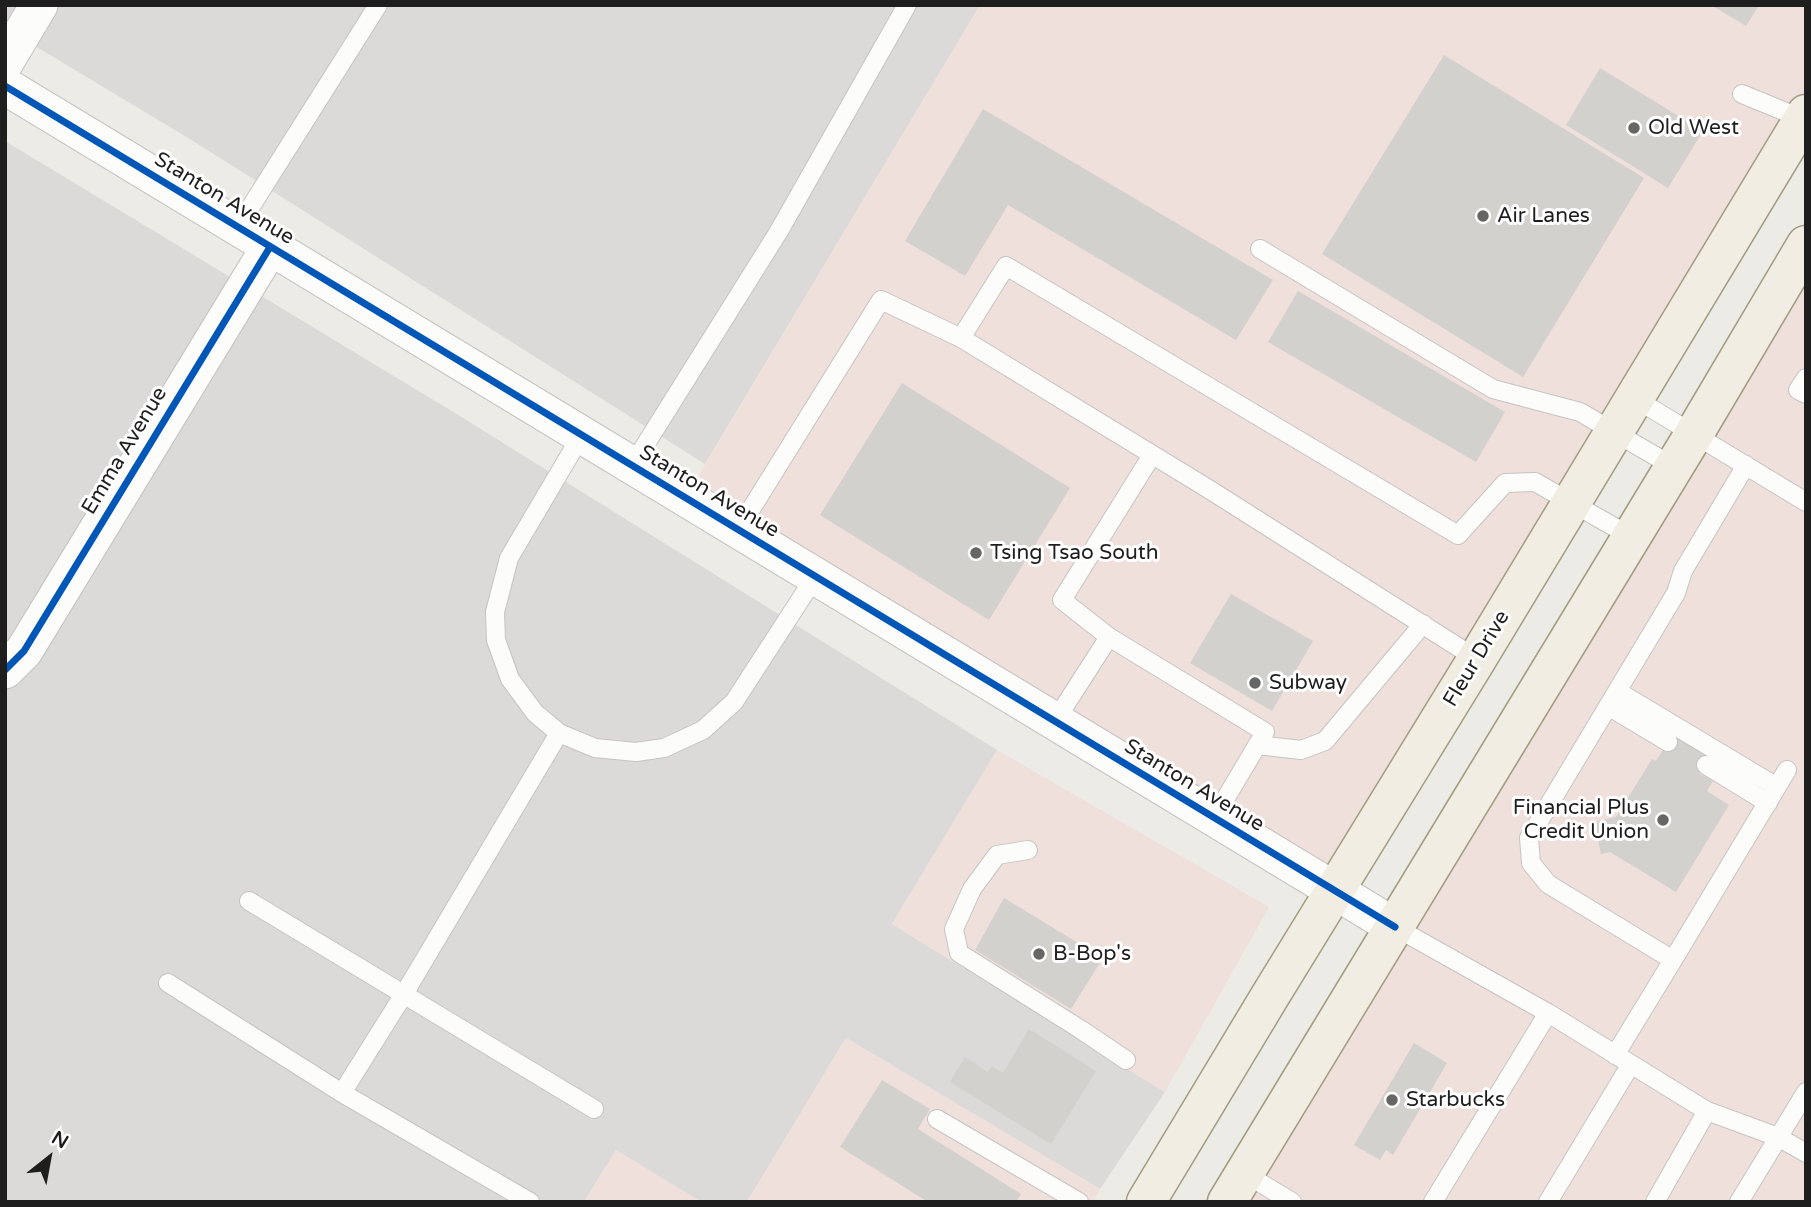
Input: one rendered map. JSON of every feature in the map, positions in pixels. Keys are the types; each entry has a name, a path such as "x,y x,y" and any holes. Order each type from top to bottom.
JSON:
{"main road":[{"name":"Fleur Drive","path":"1146,1202 1804,116"},
{"path":"1236,1187 1632,537 1806,245"}],"street":[{"path":"5,62 38,5"},
{"name":"Stanton Avenue","path":"5,86 1395,927"},
{"name":"Emma Avenue","path":"5,670 24,651 270,247"}],"lane":[{"path":"238,227 378,5"},
{"path":"632,466 779,231 907,5"},
{"path":"1742,94 1804,116"},
{"path":"1260,249 1493,389 1580,412 1674,467"},
{"path":"961,338 1006,266 1458,535 1505,483 1535,482 1632,537"},
{"path":"738,530 881,300 961,338 1477,659"},
{"path":"1806,378 1798,390 1806,394"},
{"path":"1634,398 1806,502"},
{"path":"582,436 509,558 495,612 496,639 509,679 534,713 559,733 595,748 636,752 664,748 703,730 734,702 815,577"},
{"path":"1152,455 1062,600 1109,637 1265,732 1214,818"},
{"path":"1673,960 1548,884 1531,863 1529,838 1676,593 1683,571 1746,465"},
{"path":"1257,745 1301,750 1325,741 1423,624"},
{"path":"1055,722 1109,637"},
{"path":"1613,698 1668,742"},
{"path":"1613,698 1777,787"},
{"path":"342,1093 559,733"},
{"path":"1706,765 1768,803"},
{"path":"1615,1055 1787,770"},
{"path":"1028,850 997,855 972,889 954,929 959,953 1126,1060"},
{"path":"249,901 594,1109"},
{"path":"1395,927 1548,1013 1707,1111 1778,1137 1806,1153"},
{"path":"168,983 342,1093 530,1202"},
{"path":"1433,1202 1548,1013"},
{"path":"1548,1202 1631,1065"},
{"path":"1740,1202 1806,1092"},
{"path":"1655,1202 1707,1111"},
{"path":"937,1119 1079,1202"},
{"path":"1236,1187 1292,1202"}],"shaded area":[{"path":"5,5 980,5 705,464 193,141 5,28"},
{"path":"980,5 1806,5 1806,114 1334,890 685,498"},
{"path":"5,141 455,413 997,750 892,924 1165,1092 1100,1189 846,1038 747,1202 701,1202 616,1150 584,1202 5,1202"},
{"path":"1806,245 1806,1202 1227,1202"},
{"path":"997,750 1269,907 1165,1092 892,924"},
{"path":"846,1038 1100,1189 1093,1202 747,1202"},
{"path":"616,1150 701,1202 584,1202"}],"building":[{"path":"1711,5 1759,5 1746,26"},
{"name":"Air Lanes","path":"1444,55 1644,178 1523,377 1322,254"},
{"name":"Old West","path":"1600,68 1703,131 1668,188 1566,125"},
{"path":"983,109 1273,280 1236,340 1008,205 965,276 905,241"},
{"path":"1298,291 1505,412 1476,462 1268,342"},
{"path":"902,383 1070,488 989,620 820,515"},
{"path":"1231,594 1313,641 1272,711 1190,663"},
{"name":"Financial Plus Credit Union","path":"1677,727 1715,750 1700,774 1713,781 1707,791 1729,805 1676,892 1610,852 1601,854 1594,822 1616,817 1652,759 1656,761"},
{"name":"B-Bop's","path":"1004,898 1103,958 1071,1009 975,950"},
{"path":"1029,1029 1096,1071 1051,1144 950,1082 965,1057 988,1072 992,1066 1003,1073"},
{"path":"1414,1043 1447,1063 1393,1155 1386,1150 1380,1160 1354,1145"},
{"path":"882,1080 930,1109 918,1129 1021,1194 1016,1202 928,1202 840,1147"}],"cycle path":[{"path":"5,86 1395,927"},
{"path":"5,670 24,651 270,247"}],"place":[{"name":"Old West","path":"1634,128"},
{"name":"Air Lanes","path":"1483,216"},
{"name":"Tsing Tsao South","path":"976,553"},
{"name":"Subway","path":"1255,683"},
{"name":"Financial Plus Credit Union","path":"1663,820"},
{"name":"B-Bop's","path":"1039,954"},
{"name":"Starbucks","path":"1392,1100"}]}
